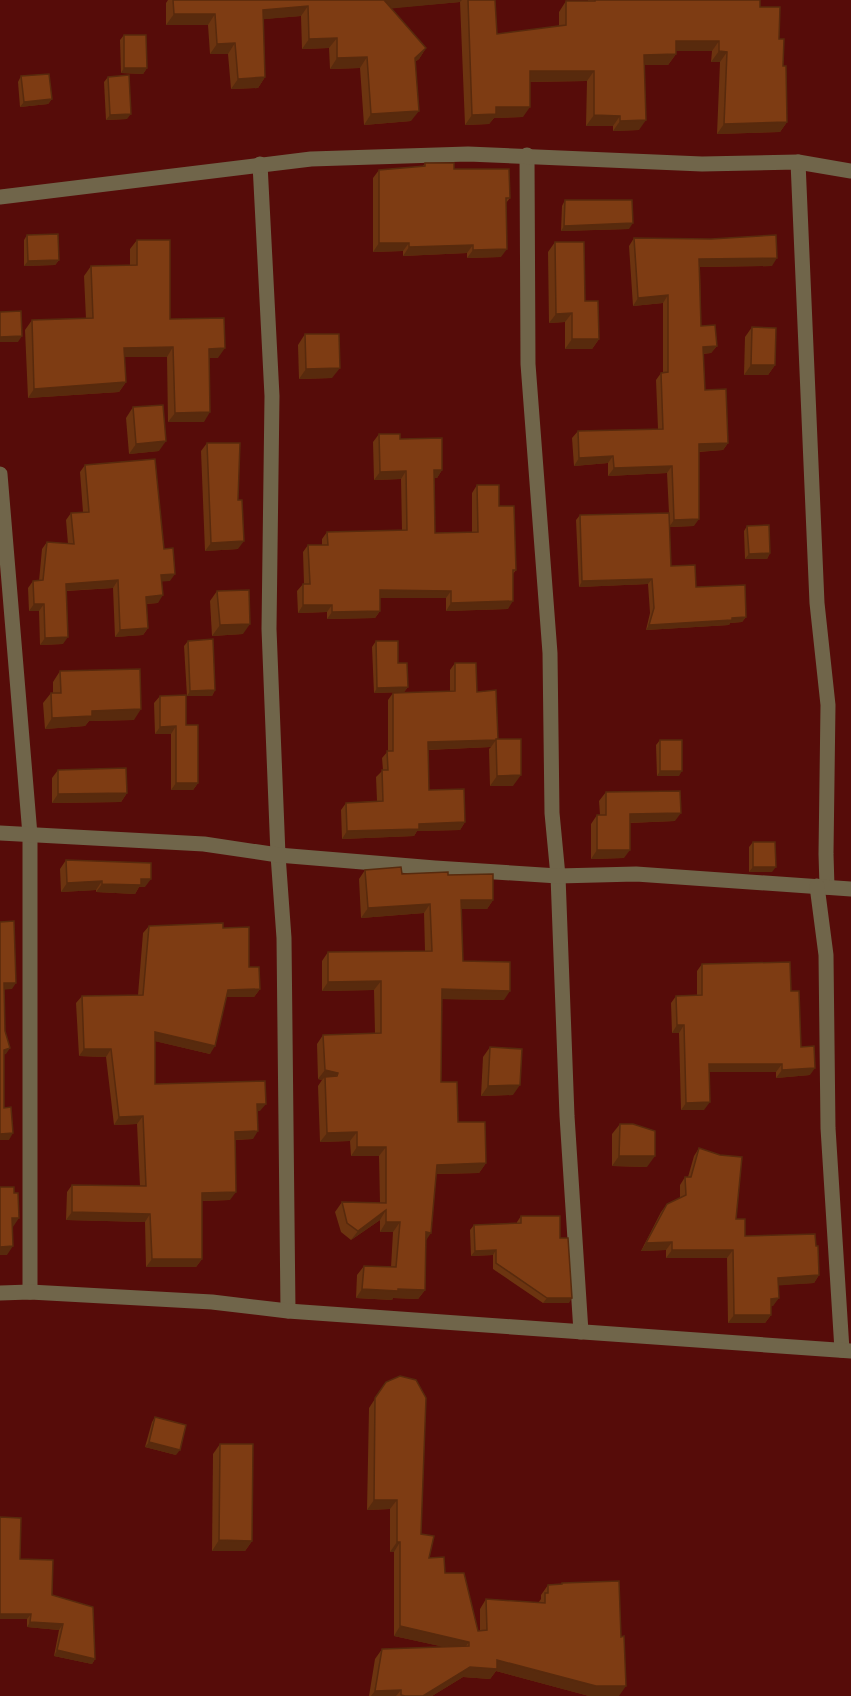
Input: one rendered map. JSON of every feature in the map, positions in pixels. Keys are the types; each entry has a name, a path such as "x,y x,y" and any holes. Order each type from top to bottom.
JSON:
{"street":[{"path":"0,197 260,164 322,159 468,154 702,164 798,162 851,171"},
{"path":"527,155 528,364 550,653 552,813 558,876 567,1116 581,1332"},
{"path":"0,1293 30,1292 212,1302 288,1311 846,1350 828,1128 826,955 822,887 826,854 828,705 818,603 798,162"},
{"path":"260,164 272,396 269,629 278,855 284,938 288,1311"},
{"path":"0,474 30,835 30,1292"},
{"path":"0,832 204,844 278,855 377,864 558,876 636,874 851,889"}],"building":[{"path":"173,0 384,0 426,48 415,58 419,111 371,114 367,57 337,58 337,38 309,39 308,6 263,10 265,77 238,79 235,43 217,44 215,14 174,14"},
{"path":"468,0 495,0 497,34 566,25 566,1 760,0 760,7 780,7 779,39 784,39 783,66 786,66 787,122 724,124 727,52 719,51 719,41 676,41 676,54 644,55 646,120 620,121 620,116 594,115 594,71 530,71 530,107 496,107 496,114 472,115"},
{"path":"124,35 146,35 147,68 124,68"},
{"path":"49,74 52,99 24,102 21,76"},
{"path":"129,75 131,114 110,115 108,77"},
{"path":"425,163 454,163 454,169 509,169 510,198 506,198 507,249 473,250 473,245 409,247 409,243 379,243 379,170 425,166"},
{"path":"565,200 632,200 633,223 564,226"},
{"path":"58,234 59,260 28,261 27,235"},
{"path":"776,235 777,258 699,259 701,326 715,325 717,346 703,347 705,390 726,389 728,443 699,444 699,519 674,520 672,466 614,468 613,456 579,458 578,431 663,429 661,373 668,372 668,295 638,298 634,238 711,239"},
{"path":"137,240 170,240 170,319 224,318 225,348 209,349 210,412 175,413 173,347 124,348 126,382 34,389 32,320 93,318 91,266 137,265"},
{"path":"555,242 584,242 585,301 598,301 599,339 572,339 572,313 556,314"},
{"path":"21,311 22,336 0,337 0,312"},
{"path":"752,327 776,328 775,365 751,365"},
{"path":"305,334 339,334 340,368 306,369"},
{"path":"163,405 166,441 136,444 133,407"},
{"path":"379,434 400,434 400,439 442,438 442,470 434,470 435,533 478,532 477,485 499,485 499,506 514,506 516,570 513,570 513,601 451,603 451,591 380,590 380,611 332,612 332,605 303,605 303,584 310,584 308,545 328,545 327,532 407,530 406,471 380,472"},
{"path":"207,443 240,443 238,500 242,500 244,541 211,543"},
{"path":"155,459 164,549 173,548 175,574 161,575 163,595 146,597 148,628 120,630 118,580 66,584 68,637 45,638 44,604 34,604 33,581 43,580 47,542 74,544 71,513 89,512 85,465"},
{"path":"669,513 671,566 695,565 696,587 745,585 746,617 732,618 732,620 649,625 654,608 652,579 582,581 580,515"},
{"path":"769,525 770,553 749,554 747,526"},
{"path":"249,590 250,624 220,625 217,591"},
{"path":"213,639 215,690 190,691 188,641"},
{"path":"376,641 398,641 398,663 407,663 408,687 377,688"},
{"path":"455,663 476,663 477,692 496,690 498,739 428,742 429,790 464,789 465,822 419,824 419,829 347,831 346,803 383,801 382,770 388,770 387,751 393,751 393,693 455,691"},
{"path":"140,669 141,709 92,711 92,716 52,718 51,693 61,693 60,671"},
{"path":"186,695 186,725 198,725 198,783 176,783 176,726 160,727 160,696"},
{"path":"496,739 521,739 521,775 497,776"},
{"path":"660,740 682,740 682,771 660,771"},
{"path":"126,768 127,793 58,794 58,770"},
{"path":"680,791 681,813 630,814 630,850 597,850 597,815 606,815 606,792"},
{"path":"753,842 775,842 776,867 753,867"},
{"path":"66,860 151,863 151,879 141,879 141,885 102,884 102,881 67,883"},
{"path":"401,867 402,874 448,872 448,875 493,874 493,900 461,900 463,961 510,962 510,991 442,989 441,1082 457,1082 458,1122 485,1122 486,1163 437,1165 431,1233 426,1232 425,1290 398,1289 398,1291 362,1289 364,1266 396,1267 400,1222 386,1222 386,1210 358,1231 347,1223 342,1202 386,1203 386,1147 357,1147 357,1132 327,1133 325,1077 337,1076 338,1073 325,1070 323,1035 381,1033 381,981 328,982 328,952 432,951 430,904 368,908 365,870"},
{"path":"14,921 16,983 4,983 5,1031 10,1048 4,1050 4,1108 11,1107 13,1133 0,1134 0,922"},
{"path":"223,923 223,928 249,927 249,967 259,967 260,989 228,990 215,1046 155,1032 155,1084 265,1081 266,1104 257,1104 258,1131 235,1132 236,1192 202,1193 202,1259 152,1259 150,1214 72,1212 72,1185 146,1186 143,1116 119,1117 111,1049 84,1049 82,996 143,995 149,926"},
{"path":"790,962 791,991 799,991 801,1047 814,1046 815,1068 782,1070 782,1064 709,1064 710,1102 686,1103 684,1025 677,1025 676,996 702,995 702,964"},
{"path":"490,1047 522,1049 520,1085 488,1086"},
{"path":"620,1124 633,1124 655,1131 655,1156 619,1156"},
{"path":"699,1148 720,1155 742,1157 736,1219 745,1219 745,1236 815,1234 816,1246 818,1246 819,1275 778,1278 779,1298 771,1299 771,1315 734,1315 733,1250 672,1250 672,1242 646,1243 667,1204 686,1195 685,1177 691,1177"},
{"path":"0,1187 14,1187 14,1193 18,1193 19,1218 12,1218 13,1246 0,1247"},
{"path":"521,1216 560,1216 560,1238 568,1238 572,1298 547,1298 496,1263 496,1250 475,1251 474,1225 521,1223"},
{"path":"400,1376 416,1380 426,1398 421,1534 434,1536 429,1558 444,1557 445,1573 464,1573 478,1631 487,1630 486,1599 545,1603 548,1585 619,1581 626,1686 596,1686 497,1660 497,1669 470,1667 423,1696 401,1695 401,1690 375,1691 382,1649 469,1646 469,1642 400,1626 400,1542 397,1542 397,1500 374,1500 375,1398 386,1382"},
{"path":"155,1417 186,1425 180,1450 149,1442"},
{"path":"220,1444 253,1444 252,1541 219,1540"},
{"path":"0,1517 21,1518 20,1559 53,1560 52,1595 93,1607 95,1659 57,1650 63,1624 30,1622 31,1614 0,1614"}]}
